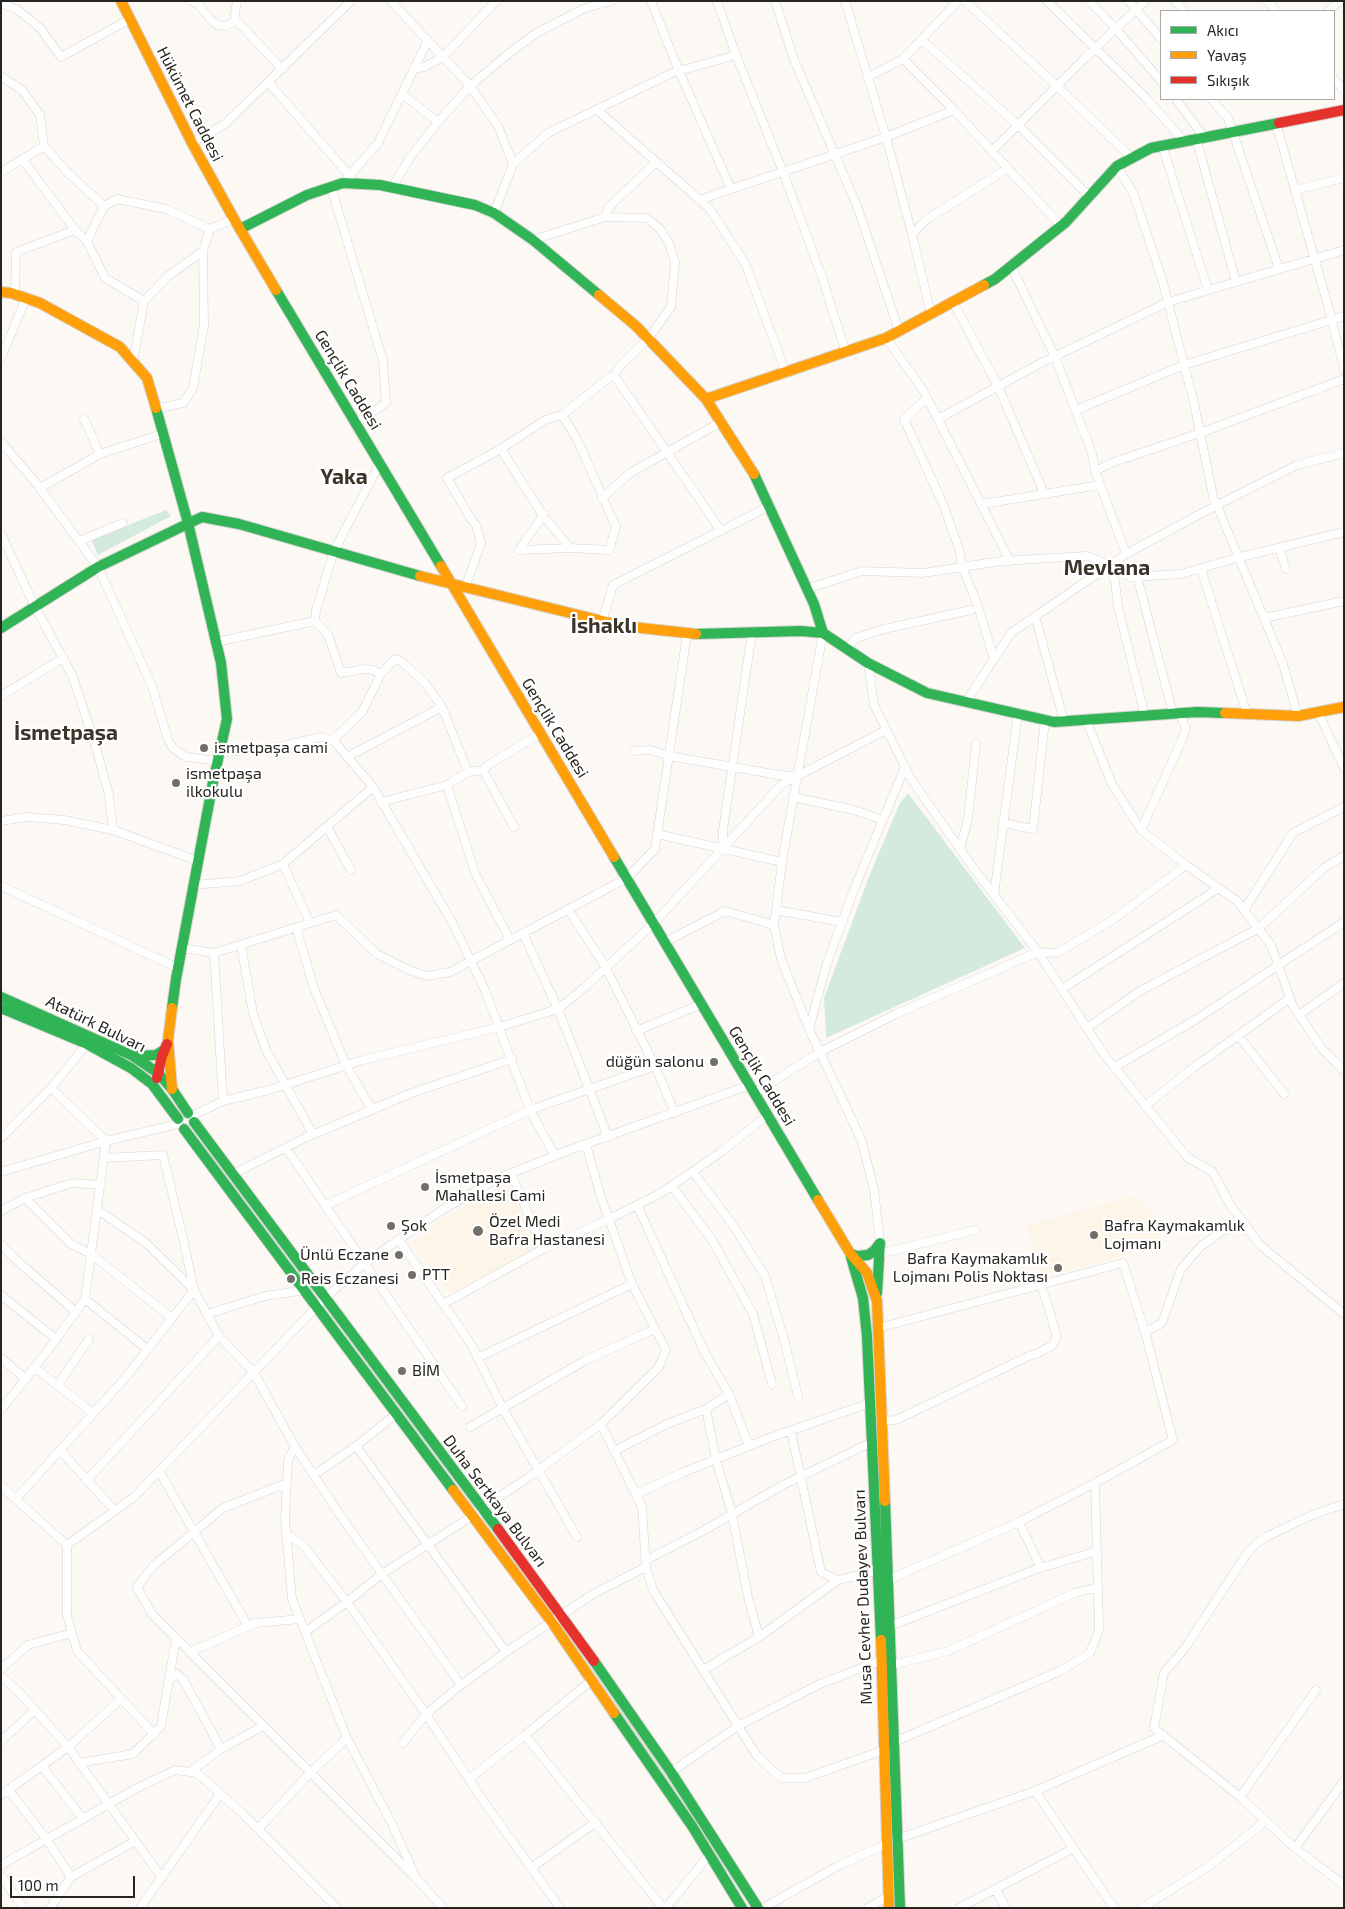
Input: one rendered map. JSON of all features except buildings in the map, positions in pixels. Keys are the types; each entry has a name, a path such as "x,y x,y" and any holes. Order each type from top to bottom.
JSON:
{"main road":[{"name":"Hükümet Caddesi","path":"121,1 192,142 234,219"},
{"path":"706,399 886,338 995,279 1061,226 1117,166 1151,148 1344,110"},
{"path":"240,229 307,195 347,179 475,205 494,213 533,240 636,326 706,399 758,480 814,604 823,633"},
{"name":"Gençlik Caddesi","path":"234,219 850,1253"},
{"path":"1,292 15,294 40,303 120,347 147,378 188,524 221,663 227,719 198,861 166,1045 156,1089"},
{"path":"1,628 98,568 202,517 239,524 452,585 602,622 687,634 801,631 823,633 868,663 927,693 1045,720 1086,720 1197,712 1298,716 1344,707"},
{"name":"Atatürk Bulvarı","path":"1,996 133,1056 158,1074 172,1089 192,1117"},
{"name":"Duha Sertkaya Bulvarı","path":"1,1008 87,1044 131,1068 156,1089 180,1124 551,1621 692,1826 742,1908"},
{"path":"133,1056 156,1055 166,1045"},
{"path":"166,1045 172,1089"},
{"path":"180,1114 192,1117 190,1128 180,1124 180,1114"},
{"name":"Duha Sertkaya Bulvarı","path":"192,1117 561,1614 670,1772 758,1908"},
{"path":"850,1253 863,1257 874,1251 880,1243"},
{"path":"859,1285 867,1273 880,1243"},
{"name":"Musa Cevher Dudayev Bulvarı","path":"880,1243 876,1302 892,1665 900,1908"},
{"name":"Musa Cevher Dudayev Bulvarı","path":"850,1253 867,1273 876,1302"},
{"name":"Musa Cevher Dudayev Bulvarı","path":"850,1253 859,1285 866,1324 882,1660 889,1908"}],"street":[{"path":"192,1 198,4 212,21 218,25 226,26 236,20"},
{"path":"237,1 236,20 282,69"},
{"path":"192,142 225,124 351,1"},
{"path":"391,1 470,86 498,126 512,164"},
{"path":"414,69 424,67 443,57 496,1"},
{"path":"392,188 411,156 470,86 538,32 585,8 612,1"},
{"path":"652,1 679,71 731,190"},
{"path":"717,1 822,277 846,353"},
{"path":"845,1 886,137 931,314"},
{"path":"868,77 903,58 958,1"},
{"path":"965,1 1132,158"},
{"path":"1047,1 1144,96 1184,141"},
{"path":"1089,1 1116,28 1160,80"},
{"path":"1129,1 1160,38"},
{"path":"992,151 1145,1"},
{"path":"1329,10 1340,1"},
{"path":"777,2 795,62 857,206 899,331"},
{"path":"1,3 18,10 40,28 61,57 130,19"},
{"path":"268,82 347,179 378,143 428,40"},
{"path":"922,40 1018,125 1090,196"},
{"path":"494,213 512,164 548,133 679,71 736,55"},
{"path":"903,58 954,110 1061,226"},
{"path":"1,76 22,90 40,115 44,146 68,173 104,206"},
{"path":"1335,80 1344,90"},
{"path":"402,94 438,122"},
{"path":"1177,100 1200,138 1236,282"},
{"path":"1212,100 1228,118 1279,269"},
{"path":"597,110 708,208 745,263 786,373"},
{"path":"699,200 886,137 954,110"},
{"path":"1276,122 1344,368"},
{"path":"1,172 44,146"},
{"path":"1162,146 1208,290"},
{"path":"22,160 76,230 87,241 105,278 144,301"},
{"path":"605,217 609,207 656,162"},
{"path":"1117,166 1134,195 1168,302 1213,496 1283,664 1298,716"},
{"path":"912,234 926,220 1008,168"},
{"path":"1295,190 1344,178"},
{"path":"331,187 383,361 386,403 356,423"},
{"path":"87,241 104,206 117,199 166,209 210,229 234,219"},
{"path":"466,588 481,543 476,525 471,520 447,478 501,449 545,420 562,415 614,375 620,366 648,339 670,307 675,262 669,243 660,228 647,218 605,217 533,240"},
{"path":"155,409 183,404 194,388 204,325 203,251 210,229"},
{"path":"15,294 16,252 76,230"},
{"path":"938,419 1055,357 1168,302 1344,250"},
{"path":"133,362 144,301 168,276 203,251"},
{"path":"1012,266 1055,357 1076,410 1092,453 1095,471 1126,554"},
{"path":"1,358 26,298"},
{"path":"953,302 998,386 1043,494"},
{"path":"1076,410 1184,366 1344,316"},
{"path":"886,338 927,398 1010,561"},
{"path":"614,375 721,531"},
{"path":"1095,471 1114,462 1200,434 1344,379"},
{"path":"927,398 904,419 943,504 959,549 962,567 977,602 994,659"},
{"path":"544,514 519,550 570,548 609,550 616,527 577,439 562,415"},
{"path":"84,419 100,454"},
{"path":"602,498 630,473 721,422"},
{"path":"40,488 100,454 162,434"},
{"path":"1,442 40,488 98,568 152,686 172,748 186,757 219,757 278,747 321,737 333,740 373,788 452,922 485,990 530,1110 555,1156"},
{"path":"501,449 544,514 570,548"},
{"path":"966,702 1011,633 1126,554 1297,465 1344,453"},
{"path":"380,463 334,551 316,610 316,621 328,635 338,667 342,673 365,669 381,674"},
{"path":"982,504 1100,485"},
{"path":"602,622 613,585 770,506"},
{"path":"79,541 123,524"},
{"path":"807,589 862,570 923,573 1010,561 1087,556 1110,565 1130,576 1181,574 1344,532"},
{"path":"1,534 35,607 72,675 95,744 109,795 113,830"},
{"path":"1279,548 1286,569"},
{"path":"1110,565 1144,716"},
{"path":"1201,569 1247,714"},
{"path":"1137,576 1176,714 1186,728 1142,830"},
{"path":"1264,618 1344,601"},
{"path":"847,649 856,638 884,629 971,610"},
{"path":"1035,616 1064,721"},
{"path":"216,642 316,621"},
{"path":"723,848 723,830 752,632"},
{"path":"823,633 782,862 774,924 781,959 809,1029 861,1139 874,1189 880,1243"},
{"path":"182,948 214,953 336,915 377,954 409,970 427,976 450,972 627,878 655,849 687,634"},
{"path":"1,696 62,658"},
{"path":"333,740 362,712 381,674 394,658 401,661 425,684 442,707 468,772"},
{"path":"868,663 874,705 911,779 994,896 1038,952 1087,1028 1115,1067 1188,1158 1212,1171 1231,1206 1260,1245 1344,1314"},
{"path":"347,757 442,707"},
{"path":"1318,712 1344,768"},
{"path":"994,896 1018,714"},
{"path":"1003,823 1033,829 1045,720"},
{"path":"1086,720 1112,784 1142,830 1186,865 1237,901 1272,945 1290,998 1299,1015 1323,1050 1344,1071"},
{"path":"192,1117 223,1101 286,1085 346,1065 499,1027 558,1009 654,923 782,784 886,730"},
{"path":"381,802 447,785 468,772 483,770 488,764 541,734"},
{"path":"960,849 968,819 976,744"},
{"path":"635,751 651,750 669,756 779,775 797,776"},
{"path":"809,1029 827,963 842,922 905,767"},
{"path":"483,770 514,827"},
{"path":"447,785 475,873 510,940"},
{"path":"194,885 240,881 283,864 373,788"},
{"path":"793,797 854,810 883,820"},
{"path":"1244,910 1293,834 1344,807"},
{"path":"1,821 26,817 64,820 113,830 198,861"},
{"path":"327,826 351,870"},
{"path":"657,834 782,862"},
{"path":"1087,1028 1140,991 1259,928 1325,867 1344,856"},
{"path":"283,864 310,923"},
{"path":"66,1545 134,1498 326,1297 365,1263 442,1210 511,1173 586,1144 752,1089 896,1014 1038,952 1057,953 1111,921 1186,865"},
{"path":"1,886 178,968"},
{"path":"1062,989 1219,888"},
{"path":"568,909 606,968 675,1113"},
{"path":"776,910 842,922"},
{"path":"665,942 725,911 774,924"},
{"path":"1115,1067 1195,1020 1344,922"},
{"path":"296,928 315,991 346,1065 372,1110"},
{"path":"523,933 558,1009 608,1137"},
{"path":"241,945 253,1013 266,1050 313,1134"},
{"path":"214,953 223,1101"},
{"path":"1299,1015 1344,984"},
{"path":"1145,1106 1193,1068 1290,998"},
{"path":"636,1031 702,1004"},
{"path":"1238,1035 1284,1094"},
{"path":"1,1138 51,1088 87,1044"},
{"path":"233,1174 313,1134 409,1094 512,1059"},
{"path":"326,1205 530,1110 654,1066"},
{"path":"51,1088 106,1141"},
{"path":"443,1304 543,1249 609,1219 672,1186 721,1152 768,1115"},
{"path":"1,1172 106,1141 180,1124"},
{"path":"1,1410 85,1300 106,1141"},
{"path":"482,1509 601,1424 658,1368 666,1350 632,1284 609,1219 586,1144"},
{"path":"286,1148 462,1406"},
{"path":"104,1158 162,1155 194,1290 219,1336 254,1373 295,1447 342,1518 461,1685"},
{"path":"693,1172 733,1225 765,1276 785,1343 798,1397"},
{"path":"511,1173 543,1249"},
{"path":"1,1211 25,1198 72,1183 101,1184"},
{"path":"672,1186 712,1240 753,1314 772,1384"},
{"path":"25,1198 71,1244 91,1254 172,1318"},
{"path":"637,1205 705,1353 729,1394 749,1446"},
{"path":"98,1210 146,1243 194,1290"},
{"path":"1145,1332 1162,1323 1181,1268 1200,1247 1240,1218"},
{"path":"879,1254 975,1230"},
{"path":"398,1240 471,1344 502,1409 577,1537"},
{"path":"1,1244 14,1258 76,1312"},
{"path":"878,1328 1123,1263 1145,1332 1173,1440 1019,1522 888,1580"},
{"path":"477,1358 632,1284"},
{"path":"882,1421 896,1420 1029,1356 1038,1354 1053,1345 1057,1336 1041,1284"},
{"path":"16,1499 126,1377 194,1290"},
{"path":"207,1314 265,1296 305,1290"},
{"path":"1,1295 56,1339"},
{"path":"85,1300 147,1349"},
{"path":"470,1427 586,1360 655,1329"},
{"path":"87,1480 219,1336"},
{"path":"57,1386 89,1339"},
{"path":"1,1358 5,1365 26,1379"},
{"path":"34,1368 93,1413"},
{"path":"614,1451 667,1424 706,1409 729,1394"},
{"path":"636,1494 749,1446 870,1403"},
{"path":"706,1409 716,1459 732,1514 748,1597 759,1637"},
{"path":"314,1475 356,1446 396,1414"},
{"path":"601,1424 642,1507 646,1564 653,1590 757,1756 781,1778 805,1778 884,1750"},
{"path":"791,1431 821,1572 838,1580"},
{"path":"403,1743 426,1714 461,1685 561,1614 783,1485 872,1442"},
{"path":"356,1446 506,1652"},
{"path":"295,1447 288,1460 285,1518 292,1599 347,1738 392,1824 416,1878"},
{"path":"60,1450 115,1511"},
{"path":"159,1471 248,1626"},
{"path":"287,1483 223,1508 153,1566 137,1587 152,1614 416,1878 443,1908"},
{"path":"894,1742 1060,1671 1090,1653 1099,1630 1095,1483"},
{"path":"1,1486 66,1545 67,1614 77,1651 154,1734"},
{"path":"1344,1504 1312,1515 1266,1537 1258,1542 1246,1555 1185,1648 1164,1673 1154,1728 1240,1796 1295,1848 1344,1885"},
{"path":"305,1632 382,1574 472,1516"},
{"path":"1019,1522 1041,1568"},
{"path":"287,1535 303,1545 347,1602 470,1778 482,1799 560,1908"},
{"path":"890,1626 1041,1568 1097,1551"},
{"path":"702,1670 759,1637 838,1580 878,1571"},
{"path":"892,1665 948,1651 1075,1593 1098,1587"},
{"path":"190,1652 256,1623 300,1619"},
{"path":"2,1665 28,1645 72,1633"},
{"path":"80,1764 133,1754 161,1726 176,1638"},
{"path":"670,1772 738,1726 820,1684 882,1660"},
{"path":"168,1681 177,1674 183,1679 222,1749"},
{"path":"1,1676 35,1710 68,1748 162,1878"},
{"path":"470,1778 526,1735 592,1680"},
{"path":"1240,1796 1316,1690"},
{"path":"1,1795 68,1748 121,1699"},
{"path":"1,1741 35,1710"},
{"path":"190,1772 222,1749 263,1726"},
{"path":"526,1735 664,1908 709,1855"},
{"path":"763,1908 838,1866 887,1843 1035,1791 1164,1735"},
{"path":"258,1830 310,1773 347,1738"},
{"path":"42,1766 83,1819"},
{"path":"1,1865 174,1770 190,1772 197,1773 220,1794 337,1908"},
{"path":"1295,1848 1344,1781"},
{"path":"9,1790 47,1840 71,1877"},
{"path":"1035,1791 1114,1908"},
{"path":"140,1908 220,1794"},
{"path":"1142,1908 1210,1866 1266,1821"},
{"path":"532,1868 596,1822"},
{"path":"50,1908 71,1877 135,1840"},
{"path":"960,1908 1074,1848"},
{"path":"1,1876 23,1908"},
{"path":"996,1890 1006,1908"},
{"path":"867,1908 889,1896"}],"shaded area":[{"name":"Özel Medi Bafra Hastanesi","path":"508,1182 536,1247 450,1294 411,1243 444,1218"},
{"name":"Bafra Kaymakamlık Lojmanı","path":"1134,1196 1151,1209 1161,1245 1042,1278 1027,1225"}],"green space":[{"path":"166,510 171,516 98,555 91,540"},
{"path":"908,793 1025,948 826,1038 824,998 870,874 900,803"},
{"path":"194,1133 315,1290 313,1292 193,1135"},
{"path":"331,1313 474,1507 472,1508 330,1315"},
{"path":"872,1336 875,1336 884,1561 882,1561"},
{"path":"482,1517 553,1612 551,1614 480,1519"},
{"path":"561,1624 698,1821 749,1908 696,1822 559,1625"}],"traffic: fast":[{"path":"984,285 995,279 1066,222 1117,166 1151,148 1279,123"},
{"path":"240,229 307,195 343,183 380,185 475,205 494,213 533,240 599,295"},
{"path":"276,290 441,566"},
{"path":"156,408 188,523 221,663 227,719 213,782 172,1008"},
{"path":"754,474 814,604 823,633"},
{"path":"1,628 98,567 202,517 239,524 420,576"},
{"path":"696,634 801,631 823,633 868,663 927,693 1054,722 1197,712 1225,713"},
{"path":"614,857 818,1200"},
{"path":"1,997 133,1056 158,1073 172,1089 188,1113"},
{"path":"1,1008 87,1044 131,1068 152,1084 178,1119"},
{"path":"134,1056 156,1055 164,1050"},
{"path":"194,1122 498,1529"},
{"path":"184,1129 453,1490"},
{"path":"851,1254 857,1256 868,1255 880,1243"},
{"path":"877,1293 880,1243"},
{"path":"851,1257 863,1298 867,1336 881,1640"},
{"path":"885,1501 900,1908"},
{"path":"594,1661 671,1772 758,1908"},
{"path":"614,1713 692,1826 742,1908"}],"traffic: slow":[{"path":"121,1 192,143 276,290"},
{"path":"706,399 886,338 984,285"},
{"path":"1,292 11,293 40,303 120,347 147,378 156,408"},
{"path":"599,295 636,326 706,399 754,474"},
{"path":"441,566 614,857"},
{"path":"420,576 623,626 696,634"},
{"path":"1225,713 1298,716 1344,707"},
{"path":"172,1008 168,1040 172,1089"},
{"path":"818,1200 850,1253 867,1273 877,1301 885,1501"},
{"path":"453,1490 551,1621 614,1713"},
{"path":"881,1640 889,1908"}],"traffic: jam":[{"path":"1279,123 1344,110"},
{"path":"157,1078 167,1044"},
{"path":"498,1529 594,1661"}],"place":[{"name":"ismetpaşa cami","path":"204,748"},
{"name":"ismetpaşa ilkokulu","path":"176,783"},
{"name":"düğün salonu","path":"714,1062"},
{"name":"İsmetpaşa Mahallesi Cami","path":"425,1187"},
{"name":"Şok","path":"391,1226"},
{"name":"Özel Medi Bafra Hastanesi","path":"478,1231"},
{"name":"Bafra Kaymakamlık Lojmanı","path":"1094,1235"},
{"name":"Ünlü Eczane","path":"399,1255"},
{"name":"Bafra Kaymakamlık Lojmanı Polis Noktası","path":"1058,1268"},
{"name":"PTT","path":"412,1275"},
{"name":"Reis Eczanesi","path":"291,1279"},
{"name":"BİM","path":"402,1371"}],"district":[{"name":"Yaka","path":"344,477"},
{"name":"Mevlana","path":"1107,568"},
{"name":"İshaklı","path":"604,626"},
{"name":"İsmetpaşa","path":"66,733"}]}
